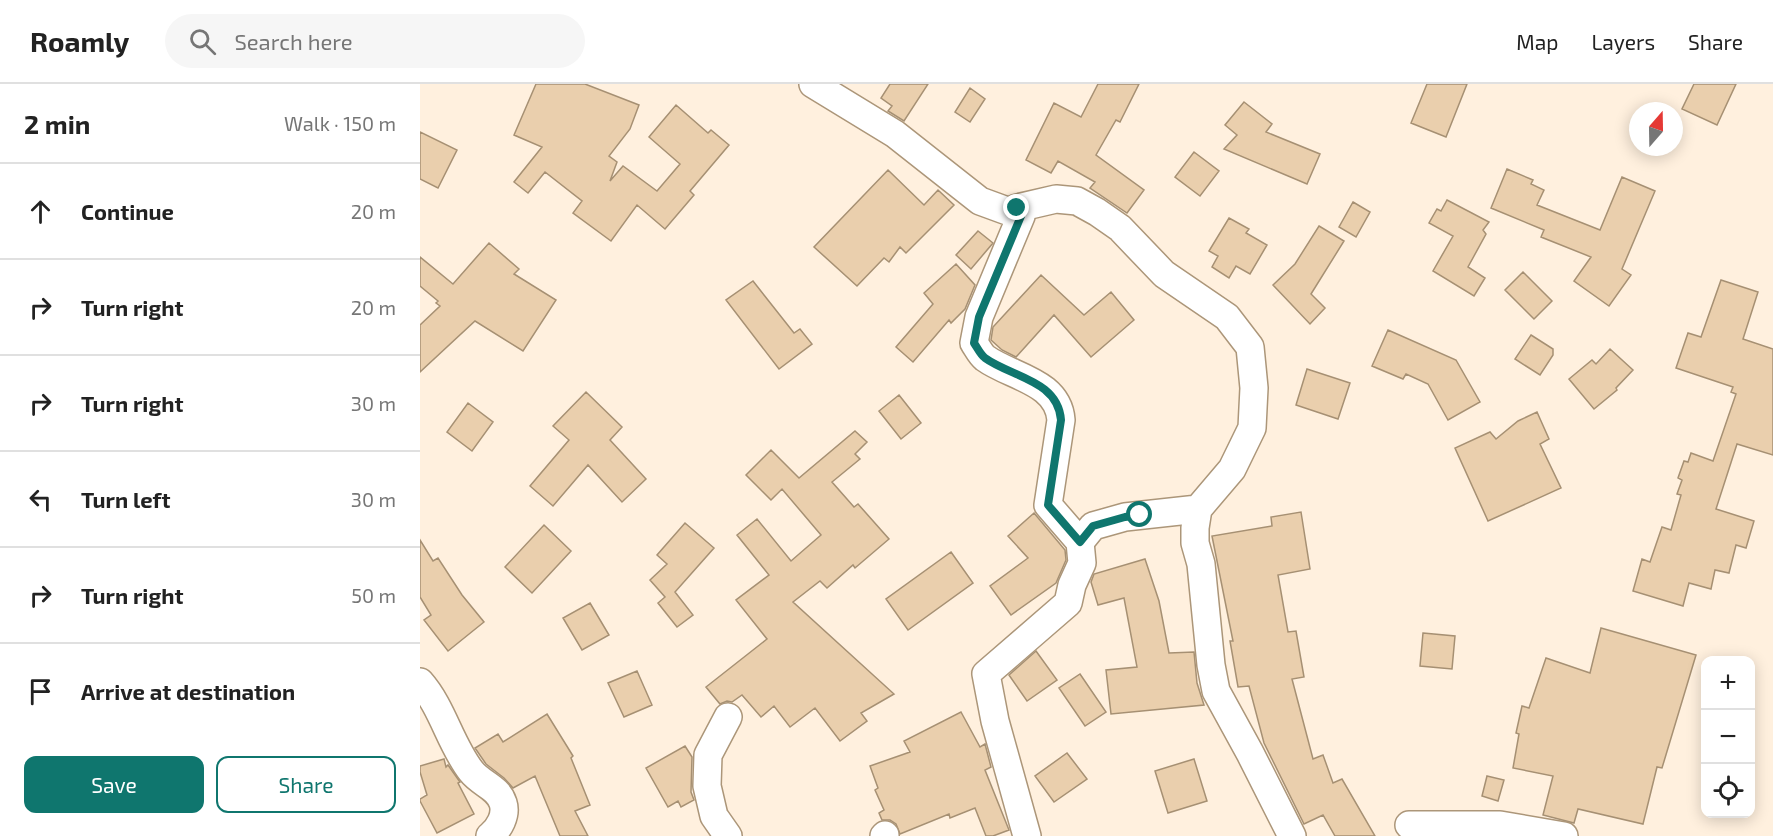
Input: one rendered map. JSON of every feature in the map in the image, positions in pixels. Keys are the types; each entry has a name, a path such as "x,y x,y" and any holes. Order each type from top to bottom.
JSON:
{"street":[{"path":"813,84 895,134 980,201 1021,216"},
{"path":"1027,836 995,721 986,674 1068,603 1072,585 1082,563 1080,542 1048,505 1061,420 1060,408 1047,392 1033,382 983,357 974,343 979,317 1021,216 1017,208 1056,199 1077,201 1120,228 1164,274 1227,317 1250,347 1254,387 1252,428 1232,469 1198,509 1194,528 1195,543 1201,564 1211,665 1216,691 1292,836"},
{"path":"1080,542 1093,526 1125,517 1198,509"},
{"path":"420,682 432,698 466,764 473,773 498,792 504,806 503,818 490,836"},
{"path":"728,717 708,755 707,786 714,816 728,836"},
{"path":"1409,825 1500,825 1564,836"}],"building":[{"path":"536,84 585,84 639,105 630,129 609,156 617,162 610,181 623,166 657,191 680,164 649,137 676,105 708,133 711,130 729,145 690,191 694,195 665,229 637,205 611,241 573,213 582,201 545,172 528,193 514,182 542,147 514,135"},
{"path":"890,84 928,84 904,121 888,111 892,106 881,98"},
{"path":"1098,84 1139,84 1120,122 1116,120 1096,155 1144,190 1127,213 1090,188 1095,182 1058,161 1051,173 1026,160 1054,103 1081,117"},
{"path":"1427,84 1467,84 1446,137 1411,123"},
{"path":"1694,84 1736,84 1717,125 1683,109"},
{"path":"970,88 985,99 970,122 955,112"},
{"path":"1244,102 1272,124 1266,132 1320,154 1307,184 1224,149 1237,135 1225,125"},
{"path":"420,132 457,150 438,188 420,179"},
{"path":"1194,152 1219,171 1200,196 1175,177"},
{"path":"1507,169 1533,180 1531,184 1544,190 1537,205 1600,230 1622,177 1655,191 1622,269 1631,275 1609,306 1574,281 1591,257 1541,237 1544,230 1491,208"},
{"path":"888,170 924,205 938,190 954,205 906,253 900,247 889,262 884,258 857,286 814,247"},
{"path":"1447,200 1489,222 1483,230 1486,234 1468,267 1485,278 1474,296 1433,271 1453,236 1429,223 1437,209 1441,211"},
{"path":"1353,202 1370,212 1356,237 1339,227"},
{"path":"1229,218 1249,229 1246,233 1267,245 1250,274 1236,266 1229,278 1212,267 1218,256 1209,251"},
{"path":"1319,226 1344,241 1311,294 1325,308 1310,324 1273,285 1295,264"},
{"path":"978,231 993,243 971,269 956,255"},
{"path":"489,243 519,269 514,274 556,300 523,351 475,321 420,372 420,325 440,306 436,303 438,301 420,286 420,257 453,284"},
{"path":"956,264 975,285 965,309 951,323 949,320 913,362 896,347 933,304 924,293"},
{"path":"1523,272 1552,301 1534,319 1505,290"},
{"path":"1041,275 1084,315 1111,292 1134,320 1091,357 1054,315 1016,357 1002,350 991,340 993,327"},
{"path":"1721,280 1758,292 1743,339 1773,349 1773,455 1737,444 1716,509 1754,521 1746,548 1736,545 1729,573 1715,570 1711,589 1689,583 1683,606 1633,591 1642,559 1650,562 1662,527 1671,530 1681,495 1677,494 1682,480 1678,478 1684,461 1688,462 1691,453 1713,461 1736,394 1731,392 1733,387 1676,368 1688,333 1701,337"},
{"path":"753,281 794,333 800,329 812,344 779,369 726,300"},
{"path":"1388,330 1456,360 1480,402 1448,420 1428,384 1406,374 1403,379 1372,366"},
{"path":"1531,335 1553,349 1553,355 1540,375 1515,359"},
{"path":"1610,349 1633,370 1616,388 1617,390 1594,409 1569,379 1592,360 1596,364"},
{"path":"1307,369 1350,383 1338,419 1296,405"},
{"path":"586,392 622,427 610,440 646,479 622,502 588,465 553,506 530,486 569,440 553,426"},
{"path":"899,395 921,423 901,439 879,411"},
{"path":"468,403 493,422 472,451 447,432"},
{"path":"1537,412 1549,439 1540,444 1561,488 1488,521 1455,448 1490,432 1496,439 1518,421"},
{"path":"855,431 867,442 855,454 860,459 832,482 854,507 858,504 889,539 855,568 853,565 827,588 820,581 793,602 894,694 861,713 867,721 840,741 815,708 790,727 774,706 761,717 742,695 732,702 727,701 720,704 706,687 767,639 736,600 769,575 737,535 757,519 791,561 821,535 782,489 771,500 746,475 771,450 799,478"},
{"path":"1301,512 1310,569 1278,575 1288,632 1296,631 1304,677 1292,679 1313,759 1323,755 1333,783 1342,779 1375,836 1335,836 1323,815 1304,824 1264,743 1249,686 1238,687 1230,641 1233,641 1212,536 1272,526 1271,517"},
{"path":"1034,513 1065,550 1066,560 1056,583 1011,615 990,586 1028,558 1008,536"},
{"path":"685,523 714,548 675,592 693,615 677,627 658,603 665,597 650,580 667,564 657,555"},
{"path":"544,525 571,551 532,593 505,567"},
{"path":"420,540 433,561 438,558 462,595 484,622 448,651 424,620 431,615 420,597"},
{"path":"951,552 973,583 908,630 886,599"},
{"path":"1145,559 1159,601 1169,653 1194,652 1197,683 1204,705 1111,714 1106,670 1137,667 1124,598 1098,605 1091,582 1094,574"},
{"path":"590,603 609,635 582,650 563,618"},
{"path":"1601,628 1696,655 1662,768 1657,767 1643,824 1578,809 1574,823 1543,815 1553,776 1513,768 1519,734 1516,733 1522,706 1529,708 1546,658 1590,673"},
{"path":"1423,633 1455,636 1452,669 1420,666"},
{"path":"1036,651 1057,680 1027,701 1009,675"},
{"path":"637,671 652,705 624,717 608,683"},
{"path":"1080,674 1106,712 1085,726 1059,688"},
{"path":"961,712 980,747 985,744 991,767 985,770 1009,830 986,836 975,808 950,818 949,814 900,834 896,824 890,820 882,820 879,813 884,810 875,790 878,788 870,766 910,752 904,741"},
{"path":"547,714 573,756 571,758 590,805 575,811 588,836 560,836 535,776 513,788 486,764 475,748 498,734 503,742"},
{"path":"685,746 692,757 691,792 694,800 681,807 678,801 668,807 646,768"},
{"path":"1067,753 1087,779 1054,802 1035,776"},
{"path":"444,759 446,767 448,765 460,782 458,783 474,814 437,833 420,801 427,795 420,766"},
{"path":"1194,759 1207,801 1168,813 1155,771"},
{"path":"1487,776 1504,780 1498,801 1482,796"}],"route":[{"path":"1017,208 1021,216 979,317 974,343 983,357 1033,382 1047,392 1060,408 1061,420 1048,505 1080,542 1093,526 1140,515"}]}
